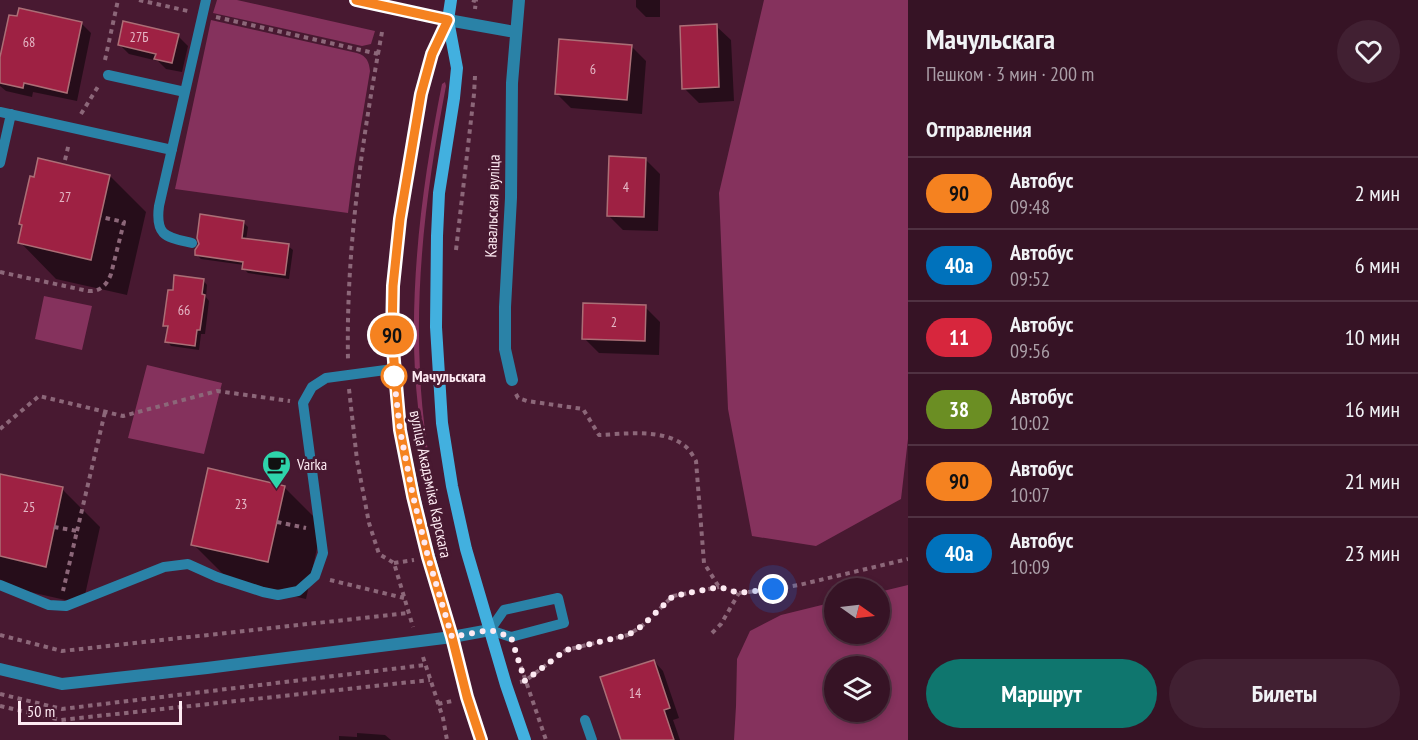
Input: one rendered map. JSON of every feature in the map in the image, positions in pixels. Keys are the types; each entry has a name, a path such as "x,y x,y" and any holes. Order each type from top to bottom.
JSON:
{"main road":[{"path":"356,0 448,20"},
{"name":"вуліца Акадэміка Карскага","path":"450,0 448,20 457,68 439,193 436,327 442,423 452,486 466,549 506,685 525,740"},
{"name":"вуліца Акадэміка Карскага","path":"448,20 432,54 421,94 400,219 393,286 393,369 400,430 414,499 428,557 481,740"}],"street":[{"name":"Кавальская вуліца","path":"512,380 505,349 505,307 511,198 512,83 519,0"},
{"path":"448,20 515,32"},
{"path":"0,669 62,684 207,668 452,637 490,630"}],"lane":[{"path":"192,243 170,238 164,234 159,228 157,219 206,0"},
{"path":"108,75 185,92"},
{"path":"0,163 5,113 172,150"},
{"path":"0,585 49,605 66,606 164,567 188,564 217,577 263,592 278,594 298,591 315,576 323,553 303,403 312,387 326,378 393,369"},
{"path":"558,598 564,624 511,637 490,630 504,610 558,598"},
{"path":"585,720 592,740"}],"path":[{"path":"139,0 378,54"},
{"path":"382,32 367,118 356,203 348,312 349,375 354,440 369,523 380,556 394,563 447,740"},
{"path":"455,253 475,71"},
{"path":"0,272 88,291 101,289 109,281 124,222 101,217"},
{"path":"512,380 518,398 583,409 599,435 644,434 670,437 687,447 696,461 705,563 719,587"},
{"path":"0,429 39,396 123,416 217,391 303,403"},
{"path":"59,606 105,412"},
{"path":"277,522 321,532"},
{"path":"54,527 77,531"},
{"path":"525,681 566,650 628,635 642,626 673,596 719,587 739,593 799,585 908,559"},
{"path":"315,576 404,598"},
{"path":"712,633 721,624 739,593"},
{"path":"0,635 62,651 408,613"},
{"path":"511,637 546,740"},
{"path":"0,694 62,709 425,665"},
{"path":"0,706 61,720 430,680"}],"shaded area":[{"path":"217,0 237,0 375,31 371,44 362,46 213,13"},
{"path":"764,0 908,0 908,439 901,499 816,546 752,536 728,409 719,193"},
{"path":"211,20 357,53 367,60 370,71 348,213 175,189"},
{"path":"445,82 424,228 419,299 423,415 433,482 447,547 443,548 422,439 415,373 414,300 429,156 442,84"},
{"path":"44,296 92,306 82,350 35,339"},
{"path":"147,365 222,383 204,454 128,438"},
{"path":"908,585 908,740 734,740 737,659 750,631 781,615 824,604 824,644 890,644 890,589"}],"building":[{"path":"19,8 82,22 67,93 24,83 23,88 0,83 0,57 9,15 17,16"},
{"path":"123,21 179,34 172,63 154,59 156,54 118,45"},
{"path":"717,24 719,87 682,89 680,26"},
{"path":"559,39 632,45 627,100 555,94"},
{"path":"609,156 646,158 644,217 607,216"},
{"path":"38,158 110,175 91,260 18,243 22,225 19,224 30,176 34,177"},
{"path":"200,214 244,221 242,238 289,244 285,275 242,269 243,262 195,255 199,244 197,238"},
{"path":"174,275 204,279 202,294 205,295 200,330 197,330 195,346 165,342 168,326 163,326 168,290 173,290"},
{"path":"583,303 646,305 645,341 582,339"},
{"path":"208,468 285,486 268,562 191,545"},
{"path":"0,474 63,487 46,567 0,556"},
{"path":"654,660 670,708 664,710 674,740 621,740 600,677"}],"bus line":[{"name":"90","path":"356,0 448,20 432,54 421,94 400,219 393,286 393,369 400,430 413,496 467,697 481,740"}],"place":[{"name":"Мачульскага","path":"394,376"},
{"name":"Varka","path":"276,490"}],"route":[{"path":"394,376 393,369 400,430 413,496 428,557 452,637 490,630 511,637 525,681 566,650 628,635 642,626 673,596 719,587 739,593 773,589"}]}
